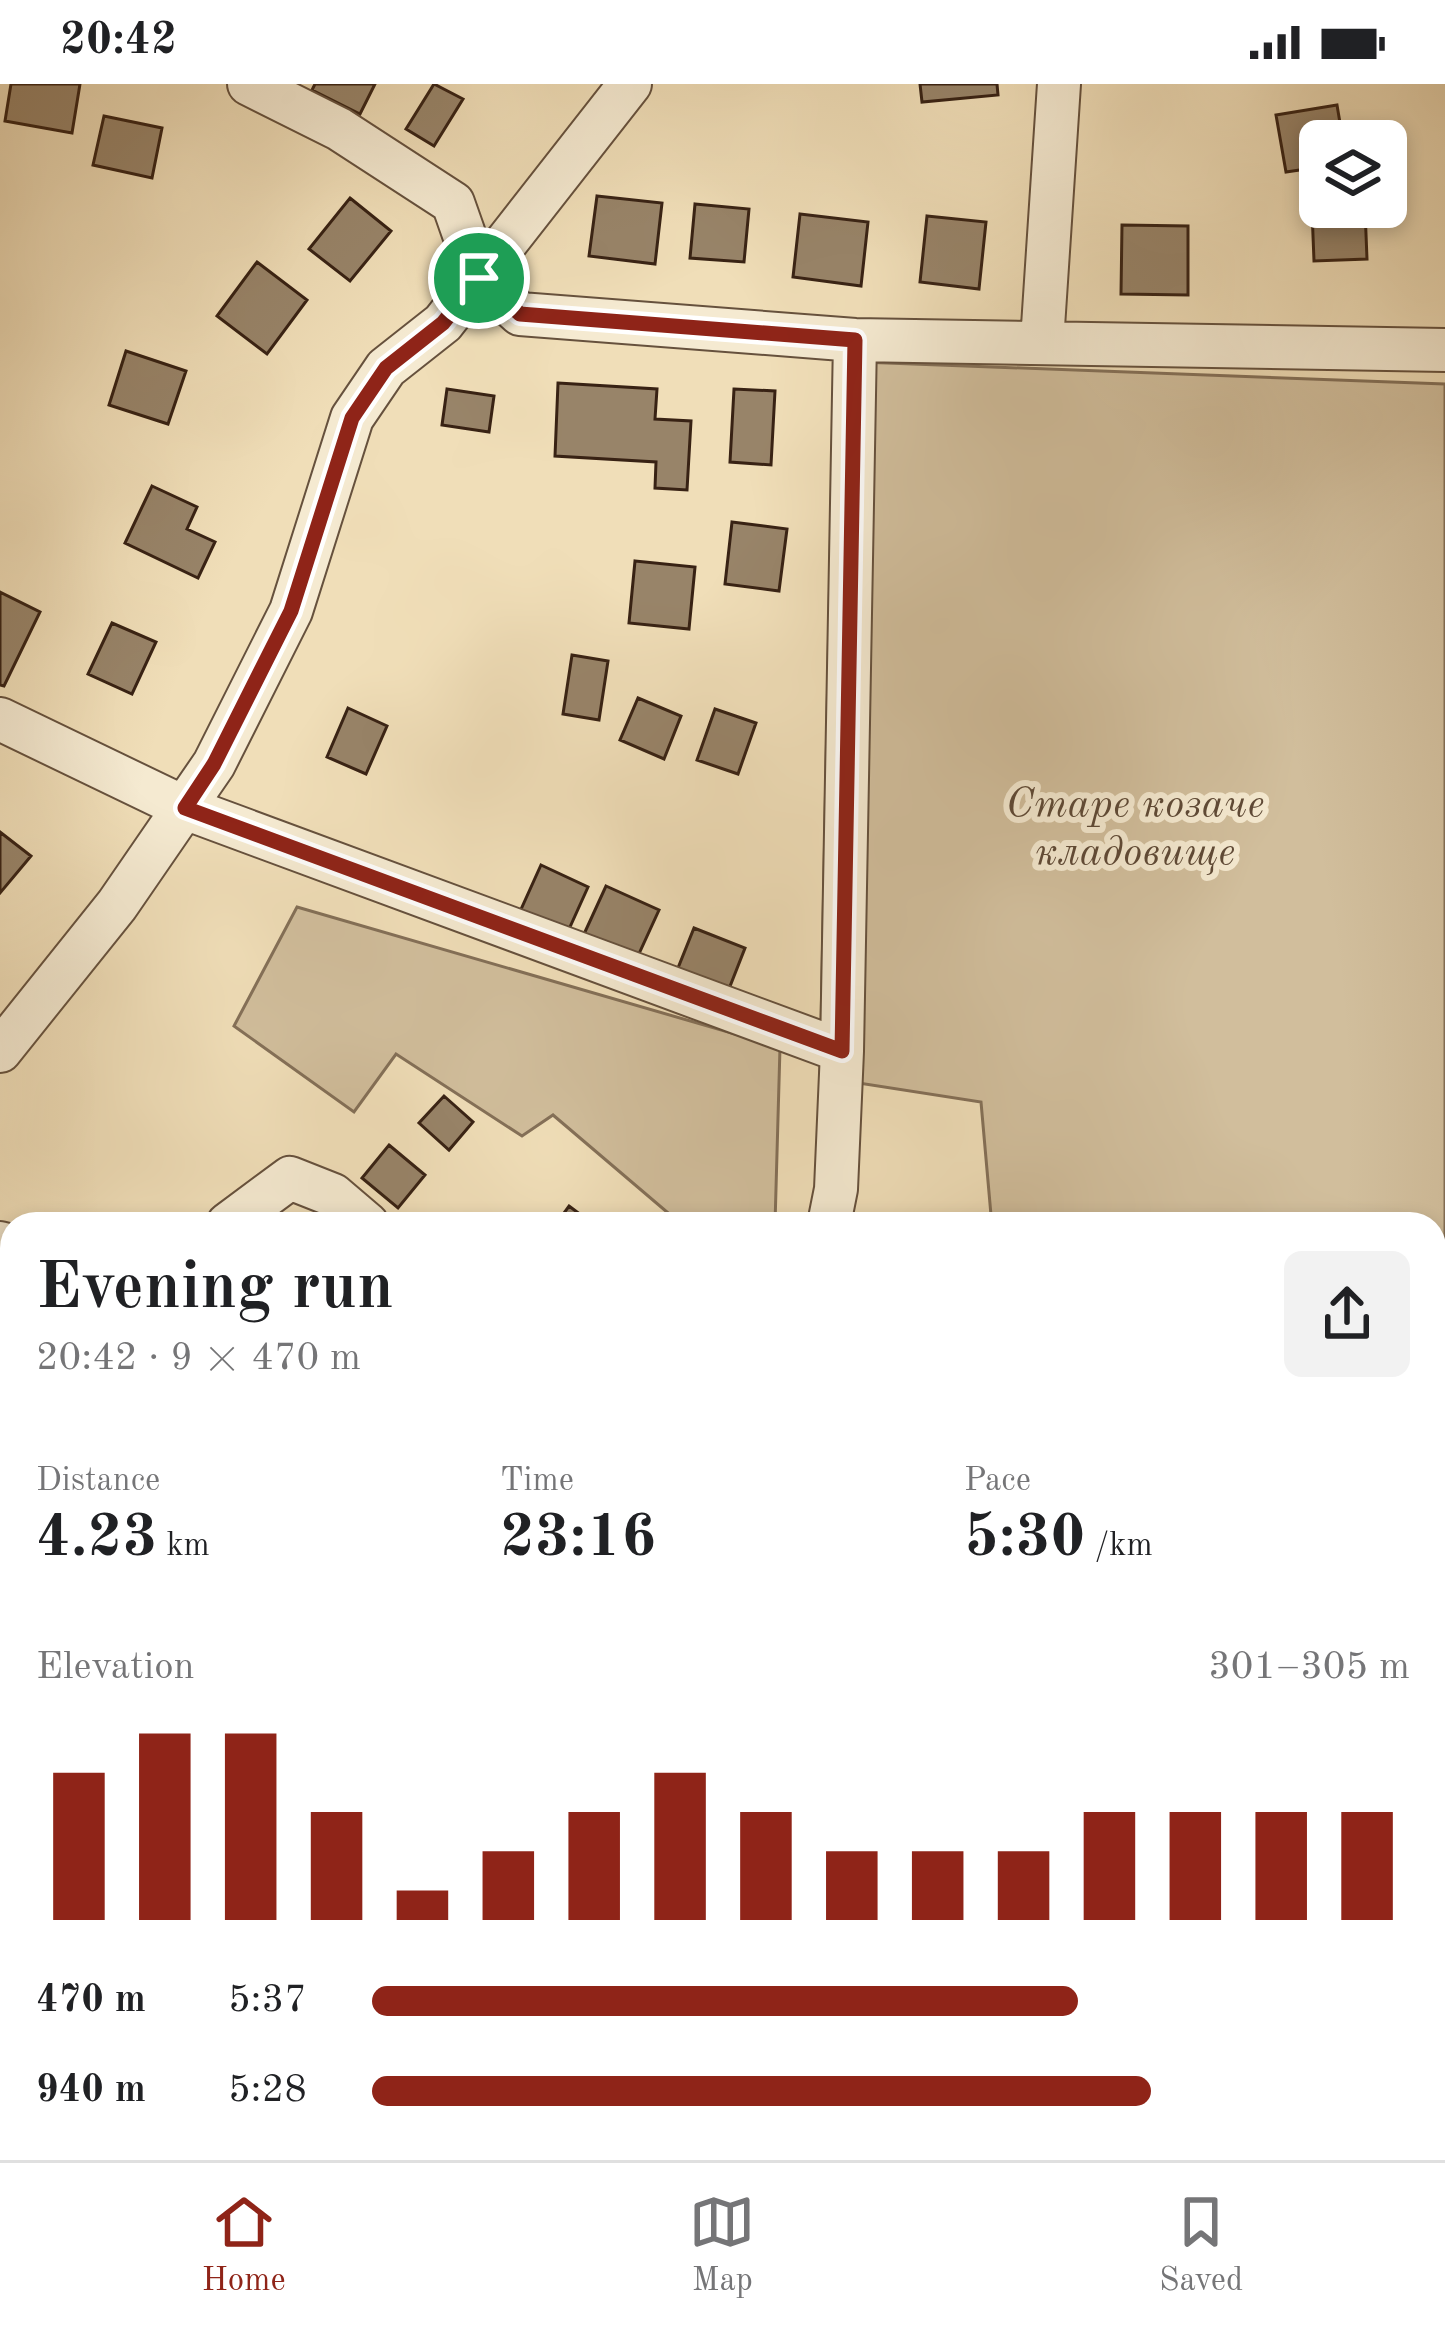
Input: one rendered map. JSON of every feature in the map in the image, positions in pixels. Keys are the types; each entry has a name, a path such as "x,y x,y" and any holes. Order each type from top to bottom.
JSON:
{"street":[{"path":"249,84 339,129 453,203 479,278 520,314 855,340 1445,350"},
{"path":"0,1051 117,905 214,764 291,611 352,418 386,368 443,323 630,84"},
{"path":"1042,342 1059,84"},
{"path":"831,1212 842,1051 855,340"},
{"path":"0,719 185,808 736,1016 842,1051"},
{"path":"245,1212 290,1178 333,1196 352,1212"}],"green space":[{"name":"Старе козаче кладовище","path":"834,361 1445,384 1445,1212 991,1212 981,1102 820,1077"},
{"path":"297,907 780,1047 775,1212 667,1212 553,1115 522,1136 396,1054 354,1112 234,1026"}],"building":[{"path":"11,84 80,84 72,133 5,121"},
{"path":"315,84 375,84 360,114 312,90"},
{"path":"434,84 463,99 434,146 406,129"},
{"path":"920,84 997,84 998,95 922,102"},
{"path":"1337,105 1340,120 1299,120 1299,170 1286,172 1276,115"},
{"path":"104,116 162,128 152,178 93,165"},
{"path":"597,196 662,203 655,264 589,256"},
{"path":"350,198 391,231 350,281 309,249"},
{"path":"695,204 749,209 744,262 690,258"},
{"path":"800,214 868,222 861,286 793,277"},
{"path":"927,216 986,222 979,289 920,282"},
{"path":"1122,225 1188,226 1188,295 1121,294"},
{"path":"1313,228 1366,228 1367,259 1314,261"},
{"path":"257,262 307,300 267,354 217,316"},
{"path":"126,351 186,371 168,424 109,405"},
{"path":"558,383 657,389 655,419 691,421 687,490 655,488 656,462 555,456"},
{"path":"447,389 494,396 489,432 442,425"},
{"path":"734,389 775,391 771,465 730,462"},
{"path":"152,486 197,507 187,529 215,542 198,578 125,543"},
{"path":"732,522 787,529 779,591 725,584"},
{"path":"635,561 695,567 689,629 629,623"},
{"path":"0,592 40,612 4,686 0,685"},
{"path":"112,623 156,642 132,694 88,674"},
{"path":"572,655 608,661 599,720 563,714"},
{"path":"638,698 681,716 664,759 620,740"},
{"path":"348,708 387,726 366,774 327,757"},
{"path":"715,709 756,723 738,774 697,760"},
{"path":"0,832 31,856 0,893"},
{"path":"541,865 588,887 565,938 518,916"},
{"path":"606,886 659,910 637,958 584,934"},
{"path":"694,928 745,948 725,999 674,978"},
{"path":"444,1096 473,1122 449,1150 419,1123"},
{"path":"389,1145 425,1175 398,1208 362,1178"}],"route":[{"path":"479,278 520,314 855,340 842,1051 758,1024 185,808 214,764 291,611 352,418 386,368 443,323 479,278"}]}
